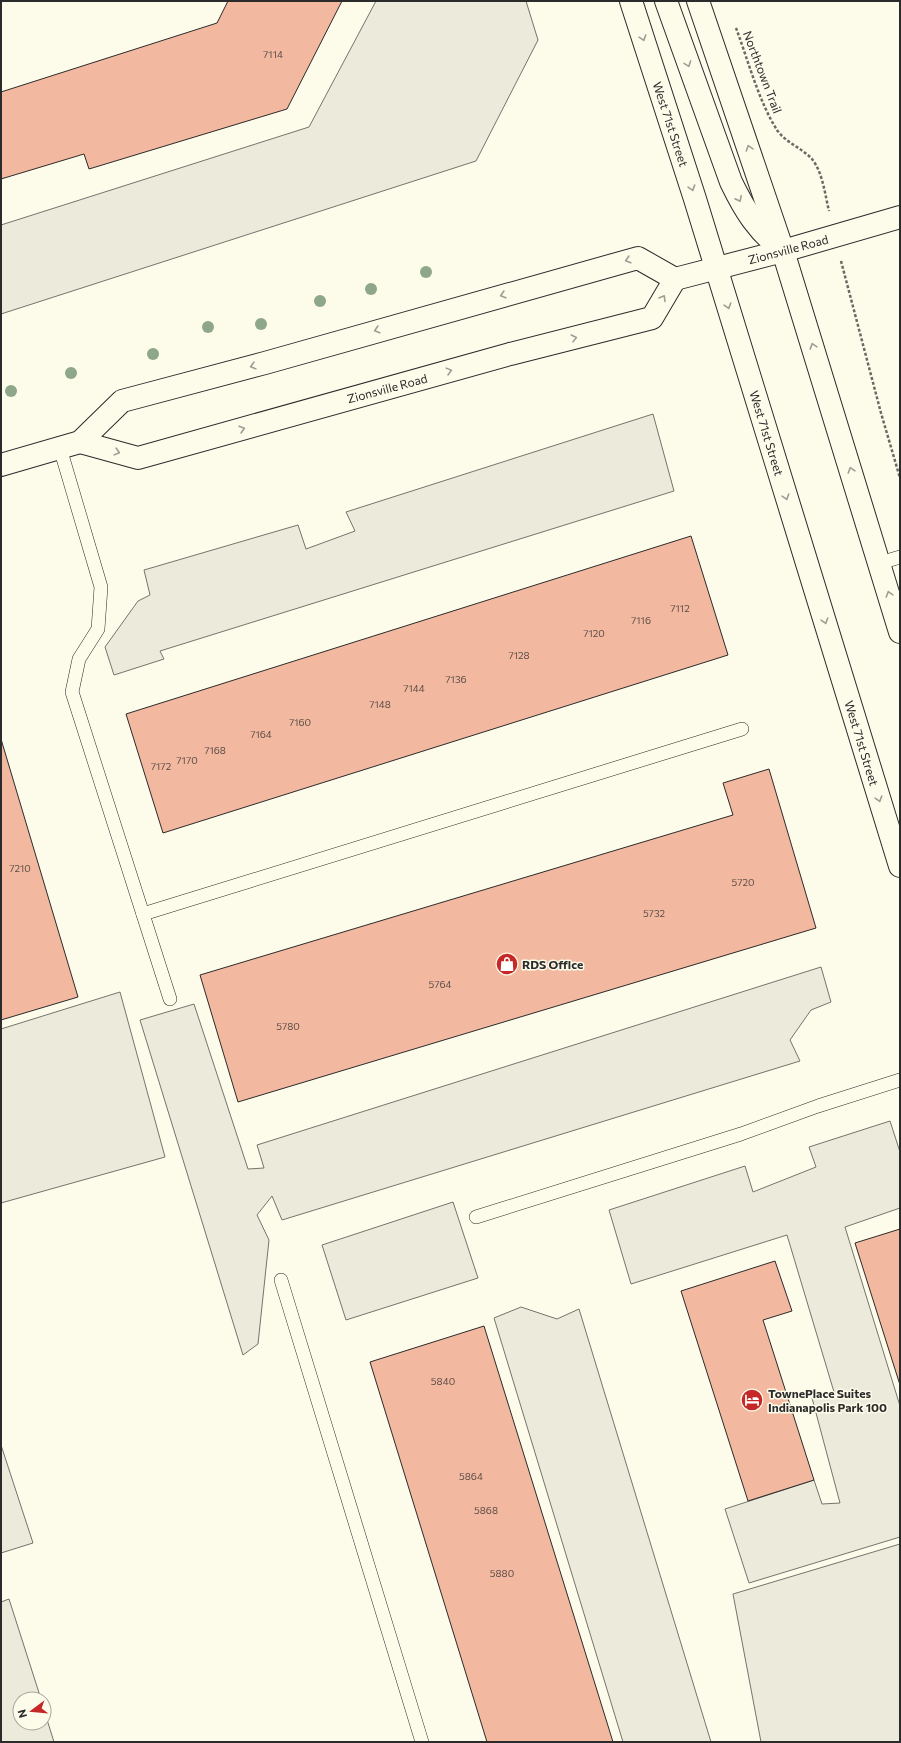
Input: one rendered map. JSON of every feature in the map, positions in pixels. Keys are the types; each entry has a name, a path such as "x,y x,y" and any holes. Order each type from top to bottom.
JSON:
{"main road":[{"name":"West 71st Street","path":"631,1 716,268 900,866"},
{"path":"666,1 731,182 742,205 755,225 768,239 783,251"},
{"path":"698,1 890,560 900,632"},
{"name":"Zionsville Road","path":"70,445 138,458 510,354 652,318 675,279 783,251 900,217"},
{"path":"1,465 70,445 122,401 265,363 638,258 675,279"}],"lane":[{"path":"70,445 100,587 98,629 79,659 72,692 170,999"},
{"path":"143,914 742,729"},
{"path":"476,1217 741,1134 818,1106 900,1080"},
{"path":"281,1280 422,1742"}],"path":[{"name":"Northtown Trail","path":"735,23 766,110 778,131 812,159 819,171 821,179"},
{"path":"851,302 900,478"}],"shaded area":[{"path":"376,1 526,1 538,40 476,161 1,314 1,225 309,127"},
{"path":"653,414 674,491 160,651 164,659 114,675 105,647 138,601 150,595 144,570 298,525 306,549 355,531 346,512"},
{"path":"821,967 831,1002 811,1010 790,1040 800,1061 282,1220 272,1196 257,1215 269,1240 258,1344 243,1355 140,1020 194,1004 248,1169 264,1168 257,1145"},
{"path":"120,992 165,1157 1,1203 1,1029"},
{"path":"890,1121 900,1152 900,1208 845,1227 900,1406 900,1537 749,1583 725,1509 814,1480 822,1504 840,1503 812,1398 834,1392 787,1235 631,1284 609,1210 745,1166 753,1192 816,1167 809,1147"},
{"path":"453,1202 478,1278 346,1320 322,1245"},
{"path":"521,1307 557,1319 579,1309 711,1742 623,1742 494,1318"},
{"path":"1,1445 33,1543 1,1553"},
{"path":"900,1544 900,1742 761,1742 733,1594"},
{"path":"9,1599 38,1691 12,1691 12,1731 51,1731 54,1742 1,1742 1,1602"}],"building":[{"path":"228,1 342,1 287,109 89,169 84,154 1,179 1,92 217,23"},
{"path":"691,536 728,655 163,833 126,714"},
{"path":"1,739 78,997 1,1020"},
{"path":"769,769 816,928 238,1102 200,975 733,815 723,783"},
{"path":"900,1229 900,1385 855,1243"},
{"name":"TownePlace Suites Indianapolis Park 100","path":"775,1261 792,1311 763,1320 814,1480 748,1501 681,1291"},
{"path":"484,1326 613,1742 487,1742 370,1362"}],"place":[{"name":"RDS Office","path":"507,964"},
{"name":"TownePlace Suites Indianapolis Park 100","path":"752,1400"}]}
